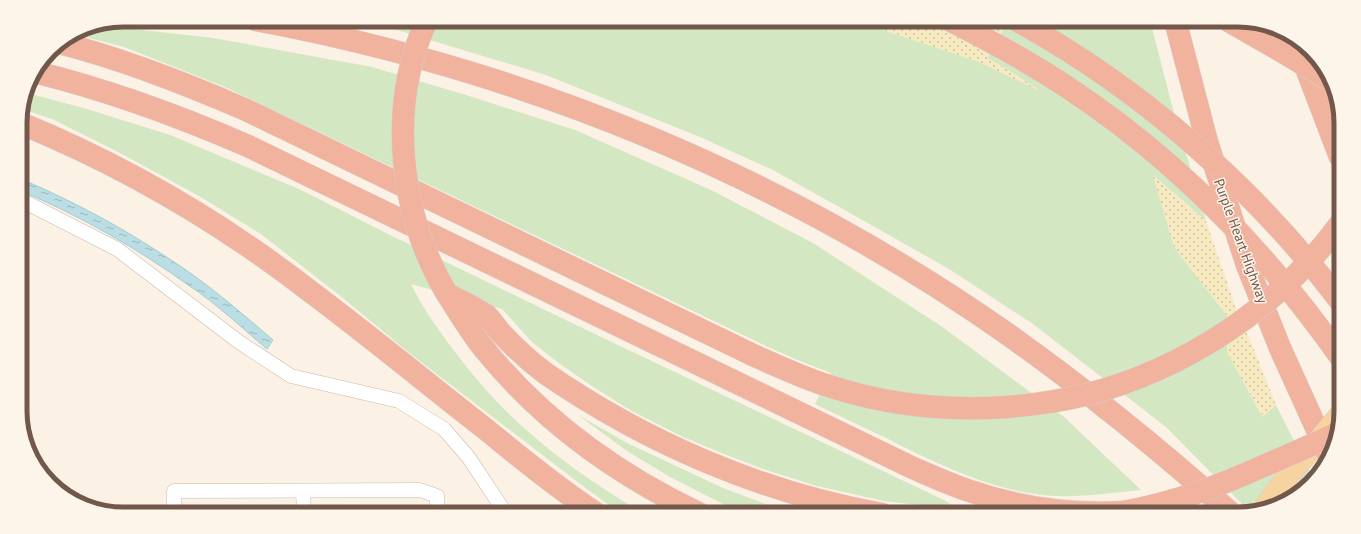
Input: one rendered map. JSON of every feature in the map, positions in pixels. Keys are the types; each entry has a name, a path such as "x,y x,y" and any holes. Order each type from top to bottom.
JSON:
{"highway":[{"path":"291,27 347,38 429,59 592,113 671,146 786,201 861,241 898,263 1005,333 1108,409 1224,507"},
{"path":"425,27 420,38 408,81 403,127 404,156 406,177 416,225 436,276 484,349 512,381 554,420 593,451 629,475 686,507"},
{"path":"963,27 1007,50 1070,89 1112,119 1155,153 1216,210 1253,248 1300,302 1334,348"},
{"path":"1029,27 1091,66 1134,96 1177,131 1231,179 1282,231 1334,293"},
{"name":"Purple Heart Highway","path":"1177,27 1207,142 1247,265 1323,449"},
{"path":"1240,27 1321,74"},
{"path":"68,45 99,53 160,74 244,109 753,355 800,376 858,394 914,405 971,409 1007,407 1061,400 1099,391 1149,373 1195,350 1229,330 1266,302 1304,266 1334,231"},
{"path":"1299,49 1334,141"},
{"path":"41,74 87,86 142,104 256,149 913,468 984,496 1034,507"},
{"path":"27,127 79,149 146,183 197,212 255,250 311,291 544,476 587,507"},
{"path":"447,294 486,316 511,344 544,372 603,410 657,439 720,467 772,486 850,507"},
{"path":"1149,507 1164,504 1204,491 1323,449"}],"main road":[{"path":"1269,502 1290,474 1323,449 1332,432"}],"lane":[{"path":"27,203 117,249 239,342 291,376 399,401 444,429 469,458 501,507"},
{"path":"303,490 304,507"},
{"path":"174,507 174,491 420,490 437,496 437,507"}],"green space":[{"path":"119,27 213,38 372,67 575,130 711,190 813,243 941,326 1064,417 1141,490 1076,496 1054,496 1010,489 967,476 926,458 815,404 831,373 766,346 225,87 124,47 83,36 98,30"},
{"path":"387,27 874,27 977,61 1039,90 987,58 1004,27 1152,27 1172,106 1206,221 1154,176 1174,247 1228,317 1227,352 1262,416 1276,405 1310,474 1306,479 1286,494 1269,502 1245,507 1166,427 1033,324 949,269 773,170 700,137 546,75"},
{"path":"31,94 87,109 170,135 299,189 574,324 948,502 953,507 927,506 884,501 817,486 766,470 719,452 681,436 630,410 592,386 532,342 502,309 411,284 435,325 446,340 477,379 504,409 537,439 566,462 596,484 633,507 612,507 408,352 343,298 261,234 199,196 120,153 52,119 28,111"},
{"path":"578,415 629,444 723,488 773,507 729,507 670,477 627,451"}],"sand":[{"path":"874,27 1004,27 987,58 1042,92 977,61"},
{"path":"1153,176 1206,221 1236,309 1276,405 1263,417 1227,352 1228,317 1174,247"}],"water":[{"path":"27,182 84,208 164,255 195,276 273,340 267,349 211,301 151,259 87,222 27,194"}]}
